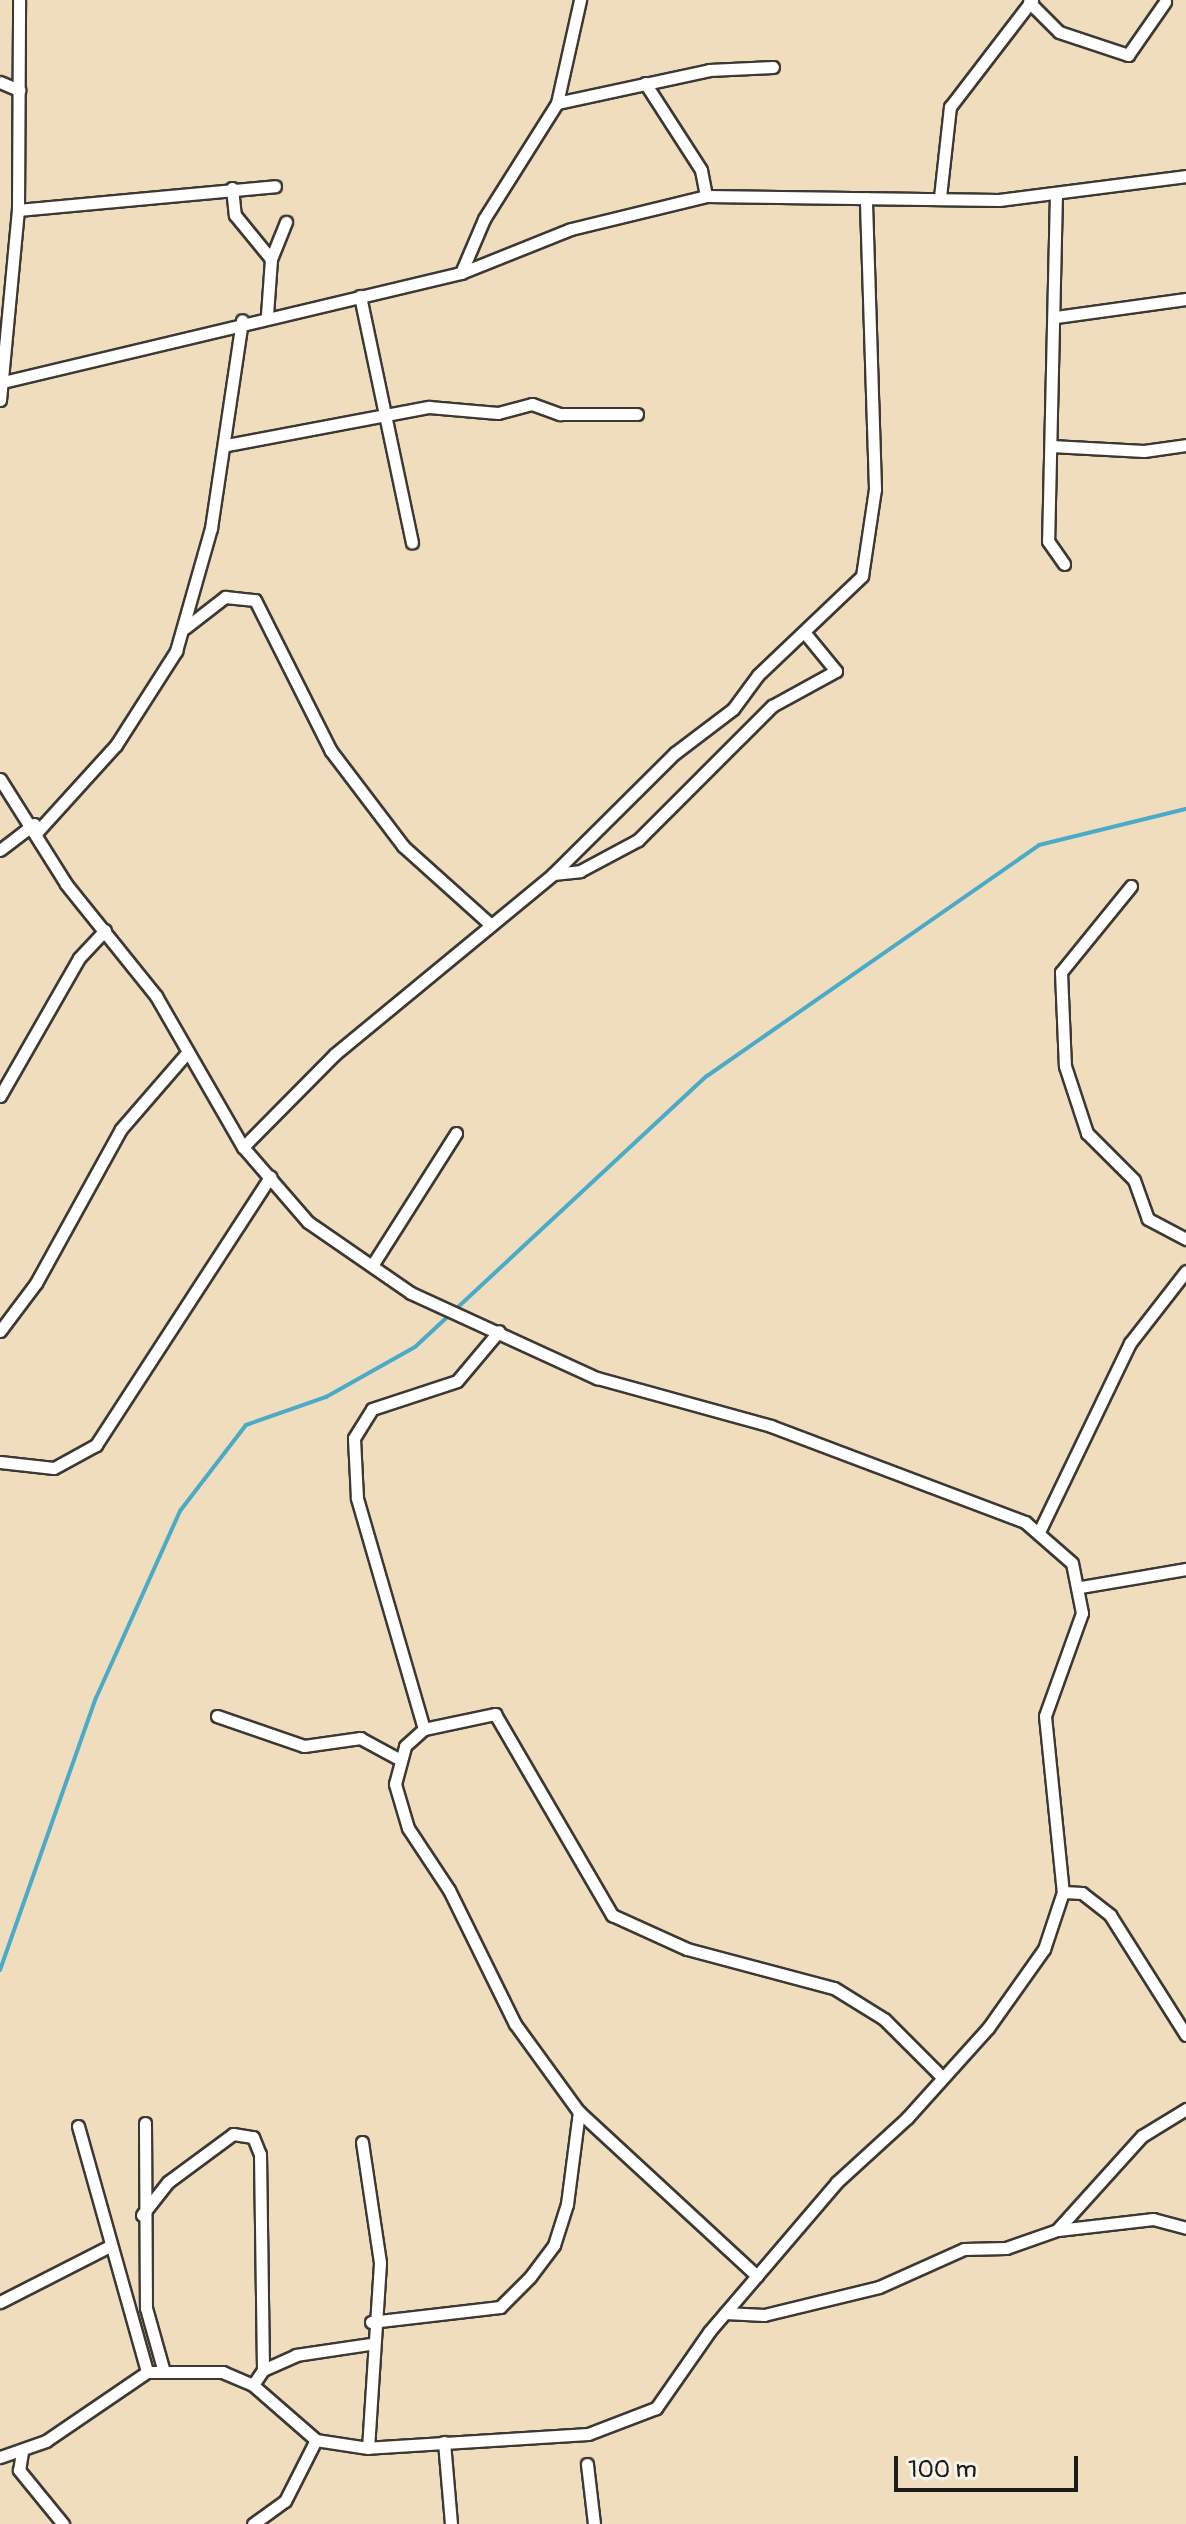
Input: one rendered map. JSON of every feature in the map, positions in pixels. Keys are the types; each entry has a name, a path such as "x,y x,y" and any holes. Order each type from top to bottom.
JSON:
{"street":[{"path":"0,400 2,346 18,210 19,0"},
{"path":"461,273 484,219 557,103 580,0"},
{"path":"940,197 950,107 1030,1 1059,32 1128,55 1165,2"},
{"path":"557,103 645,83 773,67"},
{"path":"0,82 19,90"},
{"path":"645,83 701,170 706,196"},
{"path":"3,382 242,320 461,273 571,229 706,196 866,198 1056,193 1186,176"},
{"path":"18,210 275,186"},
{"path":"232,188 235,215 271,259"},
{"path":"1056,193 1056,317 1048,541 1064,564"},
{"path":"243,1147 335,1054 553,874 675,753 733,709 804,632 862,576 874,502 866,198"},
{"path":"267,315 271,259 286,222"},
{"path":"360,296 382,417 412,543"},
{"path":"1056,317 1186,299"},
{"path":"0,850 35,828 116,745 185,628 227,445 242,320"},
{"path":"227,445 429,407 498,413 532,404 560,414 637,414"},
{"path":"1051,446 1144,451 1186,445"},
{"path":"185,628 225,597 255,600 331,751 403,846 491,925"},
{"path":"553,874 580,871 638,840 762,714 836,671 804,632"},
{"path":"0,779 105,930 156,996 185,1055 216,1093 243,1147 308,1222 461,1316 597,1378 771,1426 1039,1532 1072,1563 1081,1587 1082,1613 1045,1716 1063,1892 1044,1949 1019,1991 725,2313 676,2387 625,2424 531,2441 444,2442 368,2448 316,2440 253,2385 223,2372 147,2372 22,2452 0,2457"},
{"path":"1131,886 1061,972 1065,1066 1087,1133 1134,1180 1148,1219 1186,1239"},
{"path":"0,1096 79,958 105,930"},
{"path":"0,1331 36,1283 121,1129 185,1055"},
{"path":"373,1264 456,1133"},
{"path":"0,1462 54,1468 96,1445 270,1177"},
{"path":"1039,1532 1130,1343 1186,1271"},
{"path":"424,1729 357,1498 354,1438 372,1409 457,1381 499,1331"},
{"path":"1081,1587 1160,1579 1186,1569"},
{"path":"757,2276 579,2112 515,2024 449,1890 408,1828 395,1784 397,1758 424,1729 495,1714 612,1915 687,1949 796,1972 848,1995 940,2075"},
{"path":"217,1716 304,1746 360,1738 397,1758"},
{"path":"1063,1892 1082,1893 1104,1909 1186,2035"},
{"path":"1057,2230 1142,2136 1186,2109"},
{"path":"371,2322 500,2307 530,2277 554,2245 567,2204 579,2112"},
{"path":"145,2123 142,2215 146,2308 164,2372"},
{"path":"78,2126 147,2372"},
{"path":"142,2215 168,2182 233,2134 253,2137 260,2154 263,2370"},
{"path":"362,2142 380,2263 371,2322 368,2448"},
{"path":"725,2313 764,2315 879,2287 964,2249 1006,2248 1057,2230 1153,2219 1186,2228"},
{"path":"0,2302 110,2246"},
{"path":"253,2385 263,2370 296,2355 370,2344"},
{"path":"253,2524 285,2501 316,2440"},
{"path":"444,2442 451,2524"},
{"path":"22,2452 19,2470 31,2492 63,2524"},
{"path":"587,2464 594,2524"}],"waterway":[{"path":"0,1970 96,1698 180,1511 246,1425 326,1397 415,1347 707,1076 1039,845 1186,809"}]}
